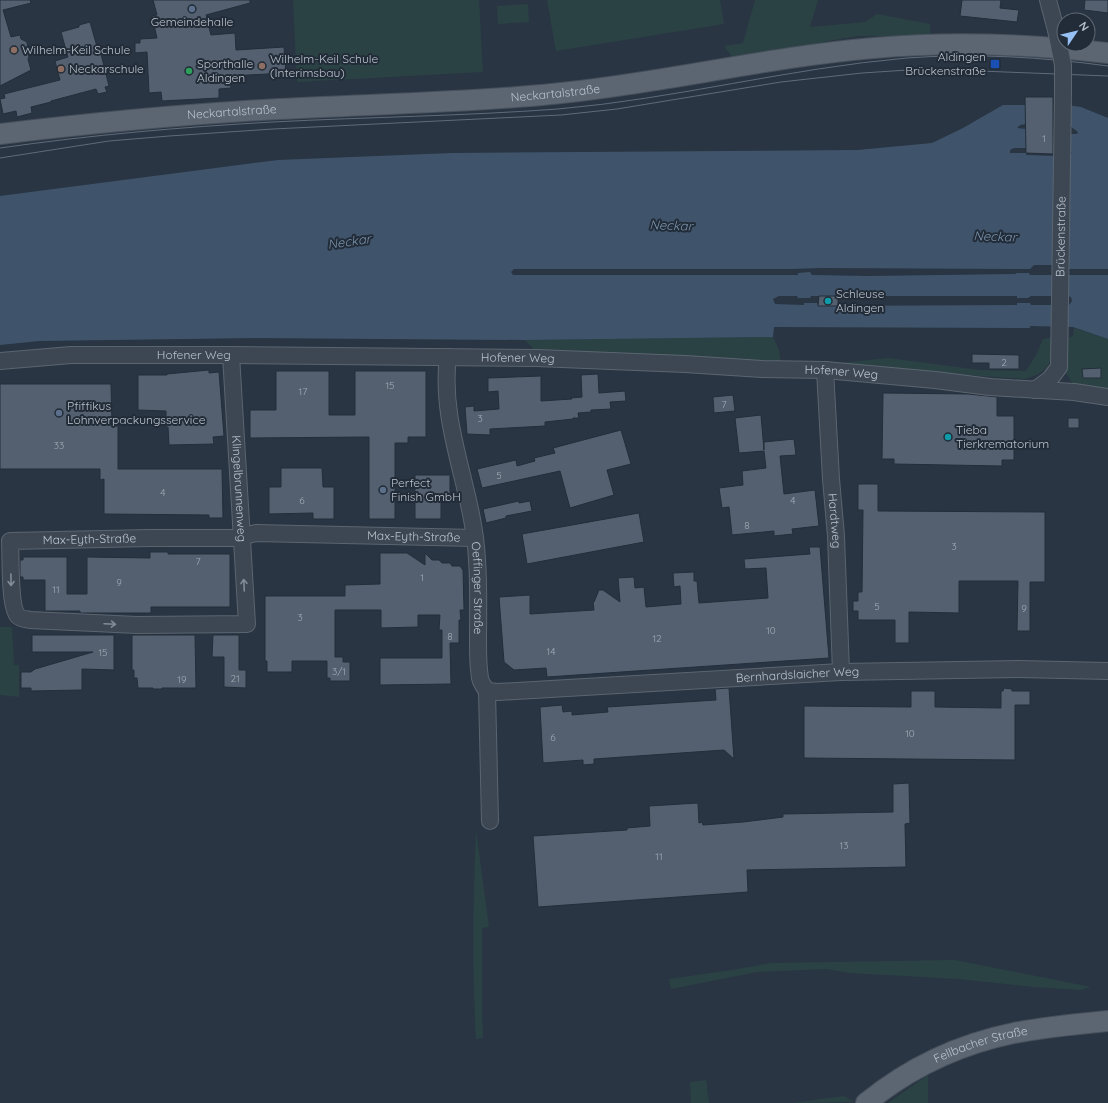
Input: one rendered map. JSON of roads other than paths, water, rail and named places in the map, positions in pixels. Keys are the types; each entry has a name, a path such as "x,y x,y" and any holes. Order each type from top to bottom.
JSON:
{"main road":[{"name":"Neckartalstraße","path":"0,134 126,120 212,113 477,100 554,94 663,80 714,70 811,55 879,48 971,44 1030,45 1108,53"},
{"name":"Fellbacher Straße","path":"866,1103 898,1080 935,1059 968,1046 1013,1033 1108,1021"}],"street":[{"name":"Brückenstraße","path":"1035,390 1050,379 1058,367 1059,347 1063,71 1056,30 1048,0"},
{"name":"Hofener Weg","path":"0,361 71,355 537,358 686,364 762,369 826,370 935,380 990,387 1035,390"},
{"name":"Klingelbrunnenweg","path":"231,355 247,624"},
{"name":"Oeffinger Straße","path":"448,357 446,373 449,415 475,538 477,560 478,661 480,680 488,691 490,821"},
{"name":"Hardtweg","path":"826,370 831,479 836,536 841,672"},
{"path":"1035,390 1074,392 1108,397"},
{"name":"Max-Eyth-Straße","path":"247,624 137,625 22,619 17,615 14,608 10,541 242,537 256,533 475,538"},
{"name":"Bernhardslaicher Weg","path":"488,691 498,692 841,672 1011,669 1108,671"}],"water":[{"name":"Neckar","path":"1061,104 1081,107 1108,118 1108,269 1063,269 1053,265 1034,265 1030,269 514,269 511,272 513,275 798,275 798,273 810,272 812,275 868,276 1017,273 1029,273 1030,275 1108,275 1108,339 1073,327 774,327 773,337 525,340 255,338 39,341 0,345 0,196 278,160 452,153 858,150 932,143 963,128 1003,105 1025,105 1026,124 1020,125 1017,128 1026,129 1026,148 1014,148 1010,150 1010,153 1055,156 1073,153 1061,150 1061,134 1077,134 1078,132 1070,126","holes":["779,296 797,296 798,298 810,298 811,296 1017,296 1017,298 1028,298 1031,296 1067,296 1071,297 1072,301 1069,305 1031,305 1030,303 1017,303 1017,305 818,306 817,303 804,303 804,305 775,304 773,299"]}],"tram line":[{"path":"0,148 102,135 205,126 558,109 645,98 820,69 907,58 983,56 1033,58 1108,66"},
{"path":"0,158 109,141 169,136 273,129 561,115 617,109 781,82 862,73 908,70 954,70 1108,76"}],"place":[{"name":"Gemeindehalle","path":"192,9"},
{"name":"Wilhelm-Keil Schule","path":"14,50"},
{"name":"Aldingen Brückenstraße","path":"995,64"},
{"name":"Wilhelm-Keil Schule (Interimsbau)","path":"262,66"},
{"name":"Neckarschule","path":"61,69"},
{"name":"Sporthalle Aldingen","path":"189,71"},
{"name":"Schleuse Aldingen","path":"828,301"},
{"name":"Pfiffikus Lohnverpackungsservice","path":"59,413"},
{"name":"Tieba Tierkrematorium","path":"948,437"},
{"name":"Perfect Finish GmbH","path":"383,490"}]}
